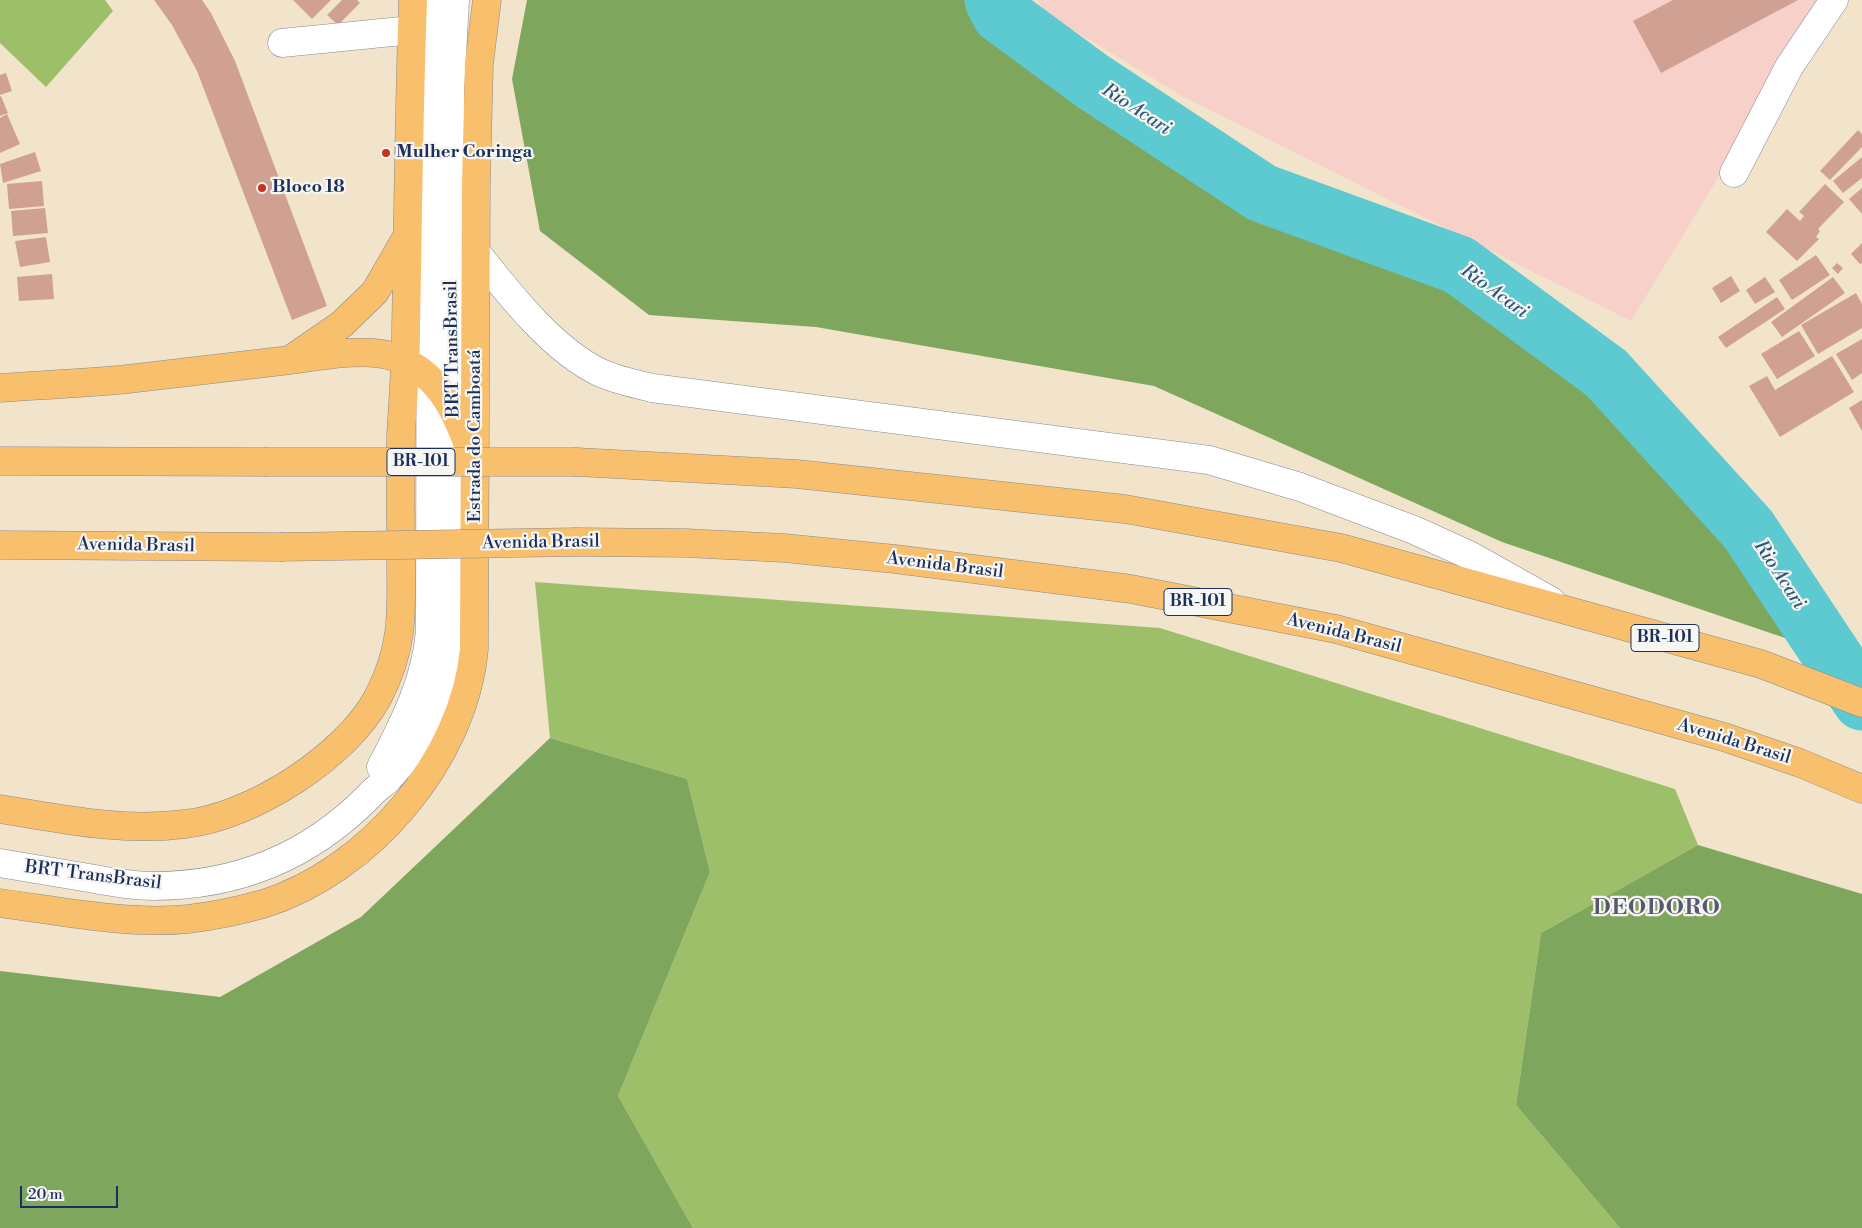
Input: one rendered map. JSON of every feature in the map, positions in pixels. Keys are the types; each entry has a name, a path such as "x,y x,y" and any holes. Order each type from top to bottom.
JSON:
{"main road":[{"path":"0,809 95,825 137,828 203,821 261,800 307,772 339,745 364,718 378,698 387,676 399,632 401,437 406,330 413,0"},
{"name":"Estrada do Camboatá","path":"0,903 128,918 186,919 219,915 264,903 306,885 341,865 400,811 439,758 467,693 474,649 476,466 475,250 479,64 487,0"},
{"path":"290,360 342,324 375,292 389,271 407,236"},
{"path":"0,388 127,379 290,360 372,353 392,356 429,378 453,408 476,466"},
{"name":"BR-101","path":"0,461 577,462 797,474 1125,509 1341,548 1761,664 1862,703"},
{"name":"Avenida Brasil","path":"0,545 280,548 577,542 686,542 784,548 895,559 1131,589 1336,630 1714,735 1800,763 1862,790"}],"lane":[{"name":"BRT TransBrasil","path":"370,794 417,692 428,649 430,613 429,378 432,202 430,29 433,0"},
{"name":"BRT TransBrasil","path":"0,863 151,886 217,881 264,868 309,846 336,827 389,778 430,718 441,683 450,641 457,582 453,408 450,93 455,0"},
{"path":"1734,172 1789,67 1834,0"},
{"path":"282,43 412,30"},
{"path":"406,330 432,202"},
{"path":"451,221 520,305 559,343 600,372 623,381 652,388 1209,460 1300,487 1414,530 1469,555 1568,611"}],"shaded area":[{"path":"1038,0 1826,0 1631,321 1182,96 1045,13"}],"green space":[{"path":"0,0 105,0 113,11 46,87 0,43"},
{"path":"527,0 979,0 992,27 1254,205 1453,282 1594,387 1732,542 1794,641 1502,542 1154,386 816,327 649,315 540,231 512,79"},
{"path":"535,582 1160,628 1675,789 1698,845 1541,933 1516,1105 1620,1228 693,1228 618,1096 710,872 687,779 550,738"},
{"path":"550,738 687,779 710,872 618,1096 693,1228 0,1228 0,971 220,997 361,917"},
{"path":"1698,845 1862,894 1862,1228 1620,1228 1516,1105 1541,933"}],"building":[{"name":"Bloco 18","path":"154,0 202,0 211,13 235,61 327,306 292,320 197,71 172,25"},
{"path":"293,0 331,0 312,19"},
{"path":"342,0 357,0 360,3 338,25 327,15"},
{"path":"1673,0 1798,0 1661,73 1633,21"},
{"path":"6,73 12,91 0,95 0,75"},
{"path":"0,97 8,113 0,116"},
{"path":"7,114 20,144 0,153 0,118"},
{"path":"1858,130 1862,134 1862,147 1830,180 1820,171"},
{"path":"35,152 41,171 3,183 0,164"},
{"path":"1862,157 1862,178 1843,193 1833,181"},
{"path":"42,181 44,206 9,209 7,184"},
{"path":"1825,184 1844,202 1818,229 1820,231 1816,237 1819,239 1797,261 1766,232 1787,209 1800,221 1804,216 1799,212"},
{"path":"1862,188 1862,214 1849,199"},
{"path":"45,208 48,233 13,236 11,211"},
{"path":"46,237 50,262 20,267 15,241"},
{"path":"1862,243 1862,263 1860,264 1851,254"},
{"path":"1816,255 1830,275 1792,300 1779,280"},
{"path":"1837,263 1843,268 1838,274 1832,268"},
{"path":"52,274 54,299 19,301 17,277"},
{"path":"1731,276 1740,291 1721,303 1712,288"},
{"path":"1765,277 1775,292 1755,304 1746,290"},
{"path":"1833,277 1845,293 1782,337 1771,322"},
{"path":"1856,293 1862,304 1862,328 1818,354 1801,325"},
{"path":"1777,297 1785,309 1726,348 1718,337"},
{"path":"1799,331 1815,356 1777,379 1761,354"},
{"path":"1862,339 1862,373 1852,380 1836,354"},
{"path":"1832,356 1854,392 1780,437 1749,386 1767,376 1775,390"},
{"path":"1862,400 1862,431 1849,408"}],"waterway":[{"name":"Rio Acari","path":"994,0 1001,14 1092,81 1262,193 1459,265 1606,373 1748,529 1862,701"}],"place":[{"name":"Mulher Coringa","path":"386,153"},
{"name":"Bloco 18","path":"262,188"}],"district":[{"name":"DEODORO","path":"1657,909"}]}
